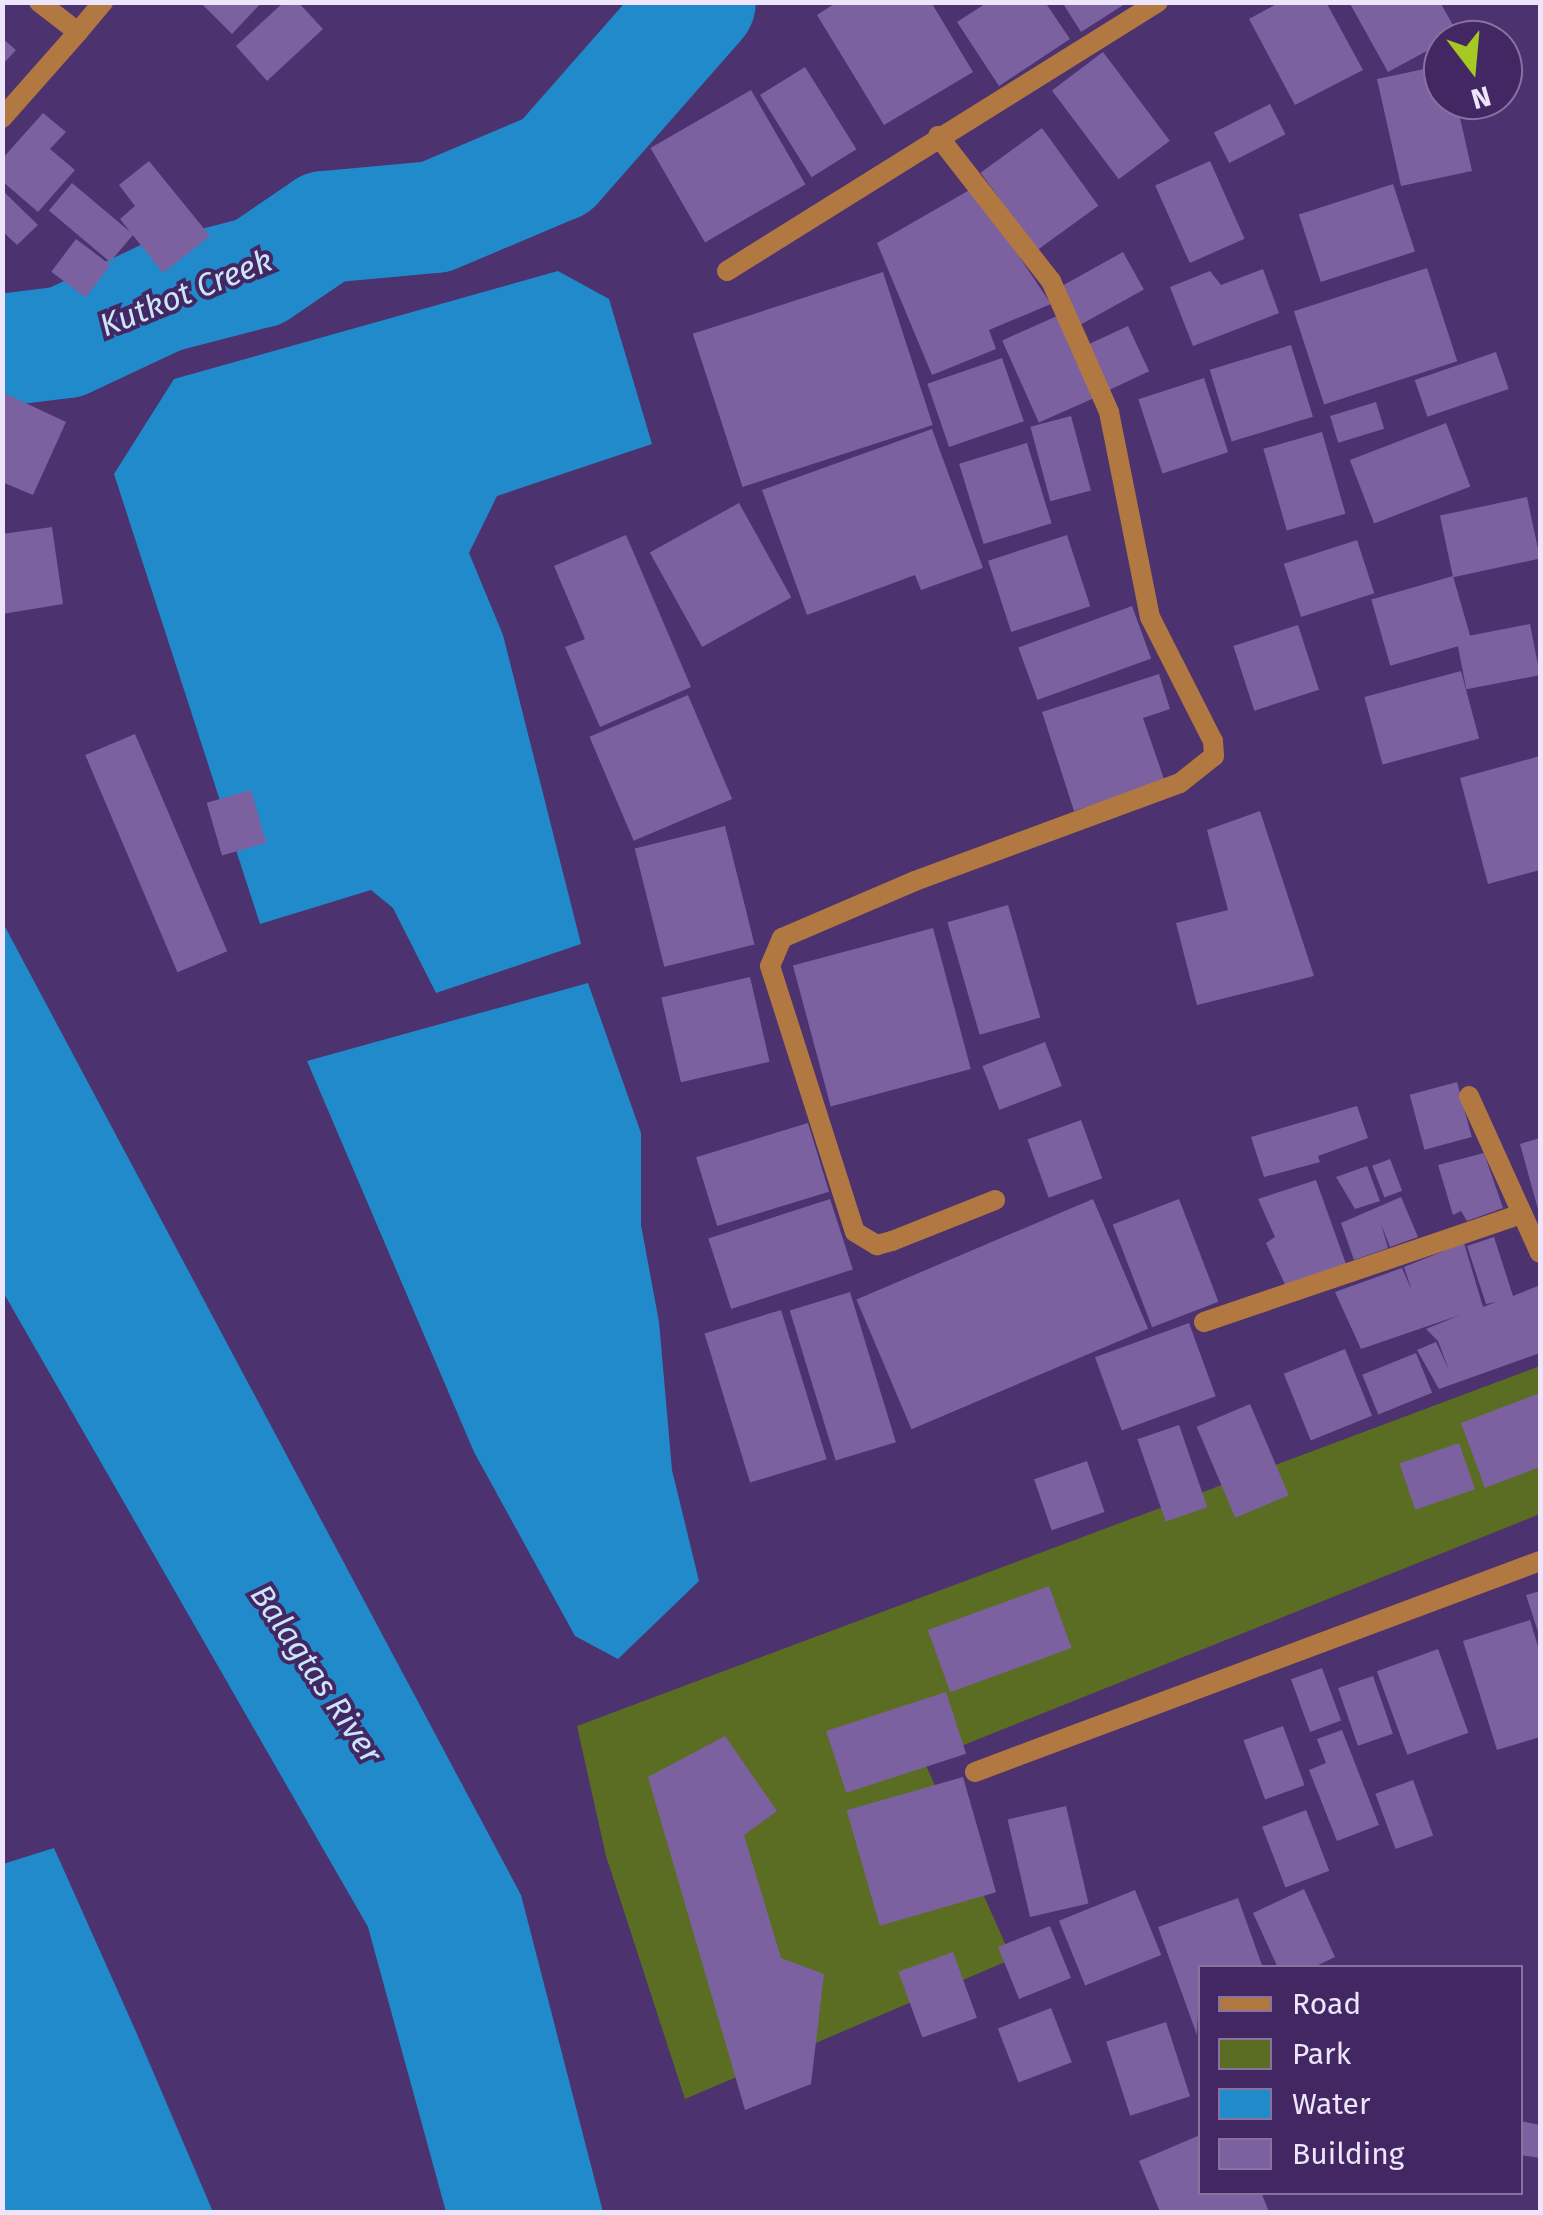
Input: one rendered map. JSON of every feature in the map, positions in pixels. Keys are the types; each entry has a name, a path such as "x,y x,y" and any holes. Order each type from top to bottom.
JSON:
{"street":[{"path":"39,2 78,32"},
{"path":"2,118 103,2"},
{"path":"728,272 938,136 1158,2"},
{"path":"938,136 1051,281 1077,339 1109,412 1150,617 1213,741 1214,756 1180,783 915,881 782,938 770,966 855,1232 877,1244 892,1242 995,1200"},
{"path":"1469,1096 1540,1253"},
{"path":"1204,1322 1522,1214"},
{"path":"975,1772 1540,1560"}],"green space":[{"path":"1540,1366 1540,1514 924,1761 1012,1959 685,2099 606,1856 577,1726"}],"water":[{"path":"558,271 609,299 652,444 497,496 469,553 503,635 581,944 436,993 393,908 371,890 260,924 114,474 174,379"},
{"name":"Balagtas River","path":"3,923 521,1895 603,2212 446,2212 368,1927 3,1292"},
{"path":"588,983 641,1133 641,1225 659,1322 672,1470 699,1581 618,1659 575,1636 474,1452 307,1061"},
{"path":"54,1848 213,2212 3,2212 3,1864"}],"building":[{"path":"200,2 262,2 232,34"},
{"path":"284,2 298,2 323,29 267,81 236,46"},
{"path":"837,2 931,2 973,72 884,125 817,15"},
{"path":"988,2 1045,2 1070,39 999,86 957,22"},
{"path":"1062,2 1128,2 1081,32"},
{"path":"1280,2 1326,2 1363,70 1295,105 1249,19"},
{"path":"1349,2 1440,2 1450,20 1423,20 1423,53 1388,72"},
{"path":"2,38 16,50 2,65"},
{"path":"1103,52 1170,141 1119,179 1052,91"},
{"path":"805,67 856,149 811,177 760,95"},
{"path":"1423,69 1423,120 1461,120 1472,171 1401,186 1377,79"},
{"path":"751,90 806,184 705,242 651,148"},
{"path":"1270,104 1285,134 1229,163 1214,133"},
{"path":"43,113 66,132 50,149 75,170 38,212 2,181 2,159"},
{"path":"1042,128 1098,206 1037,250 981,173"},
{"path":"149,161 210,236 163,273 120,219 135,206 119,185"},
{"path":"1210,161 1245,239 1190,263 1155,185"},
{"path":"72,183 133,234 110,262 49,211"},
{"path":"1393,184 1415,252 1321,282 1299,215"},
{"path":"973,188 1051,304 989,330 996,349 932,375 877,243"},
{"path":"2,190 38,225 17,245 2,231"},
{"path":"76,239 110,265 86,298 51,272"},
{"path":"1123,252 1144,290 1081,325 1060,287"},
{"path":"1427,268 1457,361 1324,404 1294,311"},
{"path":"1263,269 1279,313 1193,346 1170,287 1210,271 1221,285"},
{"path":"883,272 933,425 743,487 693,334"},
{"path":"1057,316 1094,398 1039,423 1002,340"},
{"path":"1128,326 1149,371 1109,390 1088,345"},
{"path":"1291,345 1313,417 1232,442 1210,370"},
{"path":"1496,352 1509,389 1427,417 1415,380"},
{"path":"1002,358 1024,421 949,447 927,384"},
{"path":"1204,378 1228,452 1162,474 1138,399"},
{"path":"2,392 66,422 33,495 2,482"},
{"path":"1376,402 1384,429 1338,443 1330,416"},
{"path":"1071,416 1091,490 1050,501 1030,427"},
{"path":"1446,423 1470,486 1374,523 1350,460"},
{"path":"932,429 983,568 921,590 915,575 807,615 762,490"},
{"path":"1322,432 1345,514 1287,531 1263,449"},
{"path":"1027,443 1052,523 984,544 959,464"},
{"path":"1527,497 1540,559 1453,577 1440,516"},
{"path":"739,503 791,597 702,647 650,552"},
{"path":"52,527 63,604 2,614 2,534"},
{"path":"626,535 691,687 600,727 565,647 585,639 554,566"},
{"path":"1067,535 1090,606 1011,632 988,561"},
{"path":"1357,540 1374,593 1301,617 1284,564"},
{"path":"1453,576 1472,642 1390,666 1371,599"},
{"path":"1132,606 1151,659 1037,700 1018,647"},
{"path":"1530,624 1540,675 1466,689 1456,638"},
{"path":"1298,625 1319,690 1254,711 1233,646"},
{"path":"1461,671 1479,739 1383,764 1364,697"},
{"path":"1159,674 1170,709 1143,718 1165,782 1074,811 1042,712"},
{"path":"688,695 732,799 634,841 590,737"},
{"path":"135,734 227,951 178,972 85,755"},
{"path":"1540,756 1540,870 1488,884 1460,778"},
{"path":"251,790 266,843 222,856 207,803"},
{"path":"1260,811 1314,976 1197,1005 1176,923 1228,910 1207,830"},
{"path":"725,826 755,944 664,967 635,848"},
{"path":"1008,905 1040,1017 980,1035 947,922"},
{"path":"933,928 971,1069 831,1107 793,966"},
{"path":"750,977 770,1062 681,1082 661,997"},
{"path":"1045,1042 1062,1086 999,1110 982,1066"},
{"path":"1457,1082 1472,1137 1424,1150 1410,1095"},
{"path":"1357,1106 1368,1138 1318,1156 1320,1162 1264,1177 1251,1137"},
{"path":"1081,1120 1102,1178 1049,1198 1027,1139"},
{"path":"808,1123 829,1192 717,1226 696,1157"},
{"path":"1540,1138 1540,1213 1539,1213 1520,1144"},
{"path":"1484,1153 1503,1208 1467,1221 1461,1211 1453,1215 1438,1165"},
{"path":"1390,1159 1402,1191 1384,1198 1372,1166"},
{"path":"1367,1166 1380,1201 1355,1209 1336,1177"},
{"path":"1316,1180 1347,1267 1287,1289 1266,1243 1275,1237 1258,1199"},
{"path":"1401,1197 1418,1237 1390,1247 1381,1224 1388,1248 1354,1260 1341,1223"},
{"path":"830,1199 853,1269 731,1309 708,1239"},
{"path":"1093,1199 1148,1329 912,1429 856,1299"},
{"path":"1179,1199 1218,1302 1152,1327 1113,1224"},
{"path":"1494,1237 1513,1296 1538,1286 1540,1353 1439,1389 1417,1350 1436,1342 1449,1370 1438,1341 1426,1329 1460,1315 1361,1349 1335,1292 1402,1268 1412,1291 1404,1267 1464,1243 1483,1307 1496,1302 1486,1304 1467,1246"},
{"path":"850,1292 896,1442 836,1461 790,1310"},
{"path":"781,1310 827,1459 750,1483 704,1333"},
{"path":"1189,1323 1216,1396 1122,1430 1095,1357"},
{"path":"1345,1349 1372,1416 1311,1440 1284,1374"},
{"path":"1416,1353 1432,1393 1378,1415 1362,1375"},
{"path":"1540,1393 1540,1467 1485,1488 1461,1423"},
{"path":"1250,1404 1289,1495 1235,1518 1197,1427"},
{"path":"1179,1425 1207,1507 1166,1522 1137,1439"},
{"path":"1459,1443 1475,1489 1415,1510 1399,1464"},
{"path":"1087,1461 1105,1512 1052,1530 1034,1479"},
{"path":"1049,1586 1072,1648 950,1692 928,1630"},
{"path":"1540,1591 1540,1638 1526,1595"},
{"path":"1530,1620 1540,1653 1540,1737 1497,1750 1463,1641"},
{"path":"1438,1649 1468,1733 1407,1755 1377,1671"},
{"path":"1322,1668 1341,1721 1310,1732 1291,1679"},
{"path":"1373,1676 1393,1734 1358,1746 1338,1688"},
{"path":"946,1692 966,1754 846,1793 826,1731"},
{"path":"1283,1726 1305,1785 1265,1800 1244,1740"},
{"path":"1342,1730 1379,1825 1337,1841 1309,1770 1326,1763 1317,1739"},
{"path":"725,1736 777,1811 744,1835 781,1958 824,1974 811,2084 745,2110 648,1777"},
{"path":"963,1777 996,1892 880,1926 847,1810"},
{"path":"1413,1780 1433,1835 1396,1849 1375,1794"},
{"path":"1066,1806 1088,1903 1030,1917 1008,1819"},
{"path":"1306,1810 1329,1871 1285,1888 1262,1827"},
{"path":"1304,1889 1335,1957 1318,1965 1277,1965 1253,1913"},
{"path":"1135,1890 1161,1955 1085,1986 1059,1921"},
{"path":"1238,1898 1262,1965 1198,1965 1197,2035 1158,1927"},
{"path":"1050,1926 1071,1978 1019,1999 998,1947"},
{"path":"953,1952 977,2018 922,2038 898,1972"},
{"path":"1051,2008 1072,2062 1019,2083 998,2028"},
{"path":"1166,2022 1190,2096 1130,2116 1106,2041"},
{"path":"1523,2122 1540,2125 1540,2158 1523,2155"},
{"path":"1198,2136 1198,2195 1262,2195 1269,2212 1160,2212 1139,2161"}],"waterway":[{"name":"Kutkot Creek","path":"2,350 66,342 162,297 259,272 325,227 435,217 556,166 700,2"}]}
